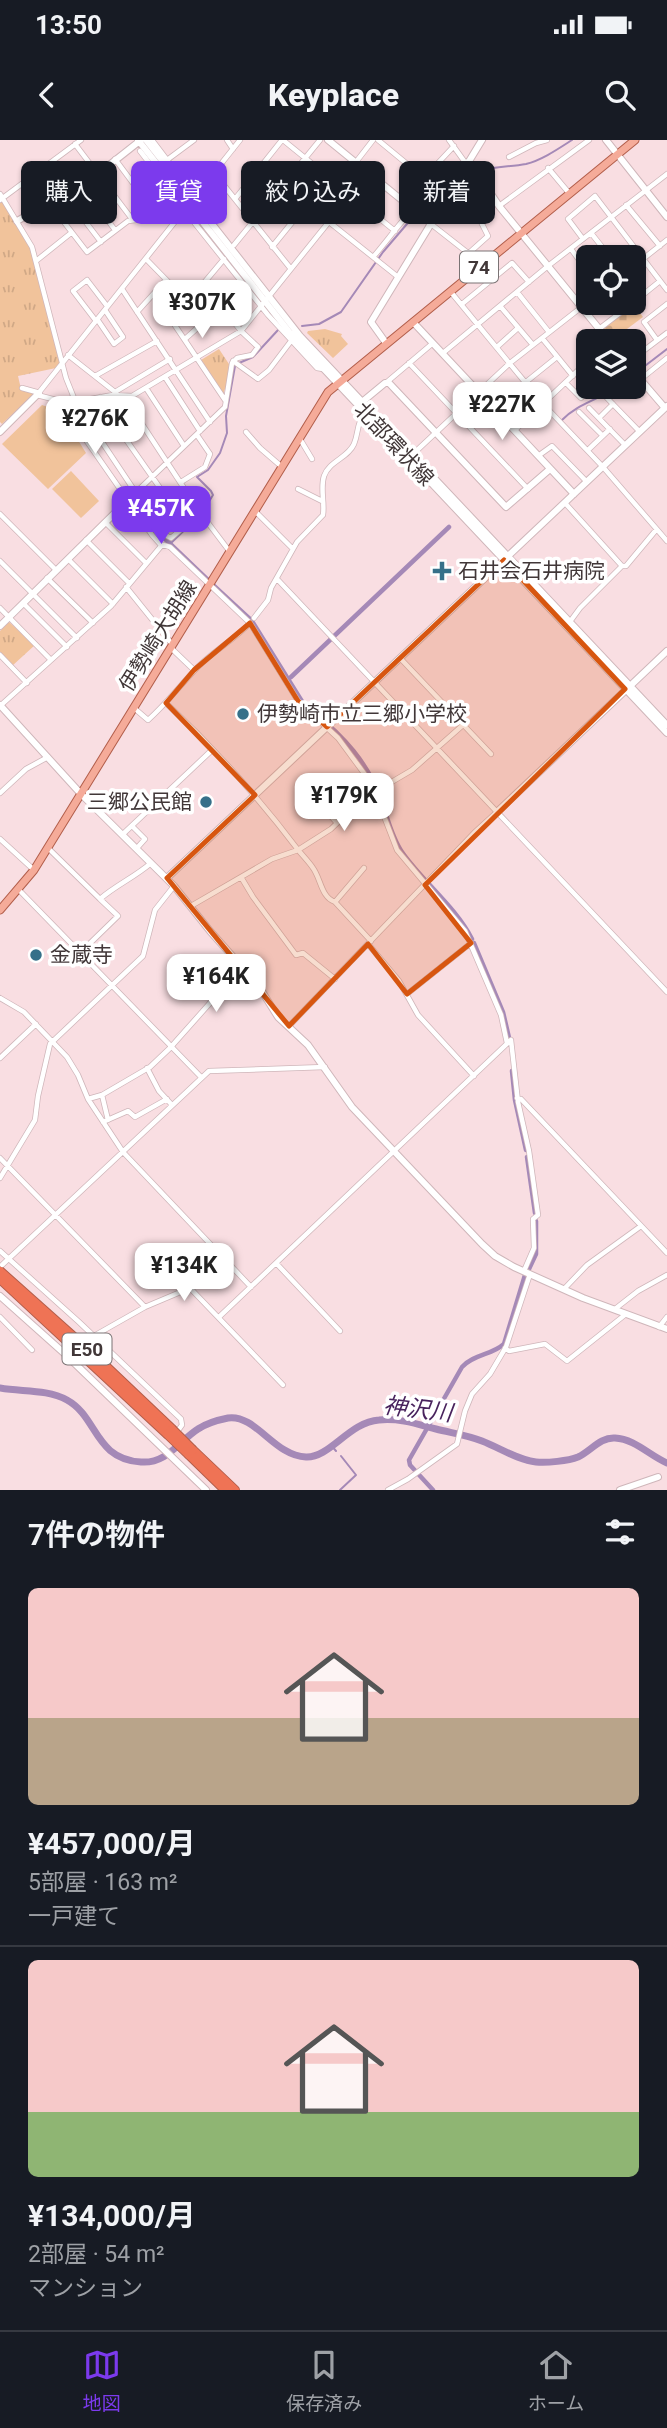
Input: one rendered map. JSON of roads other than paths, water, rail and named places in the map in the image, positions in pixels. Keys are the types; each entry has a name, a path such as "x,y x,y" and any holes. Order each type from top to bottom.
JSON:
{"highway":[{"name":"E50","path":"1,1268 74,1336 169,1432"},
{"name":"E50","path":"0,1279 235,1490"},
{"name":"E50","path":"191,1452 225,1490"}],"main road":[{"name":"伊勢崎大胡線","path":"0,910 19,890 48,848 328,392 635,140"}],"street":[{"path":"52,161 80,140"},
{"path":"131,181 115,160 140,140"},
{"name":"北部環状線","path":"140,140 157,161"},
{"path":"152,140 167,161"},
{"path":"175,161 194,140"},
{"path":"227,140 233,149"},
{"path":"224,161 240,140"},
{"path":"235,199 282,140 308,161"},
{"path":"305,159 320,140"},
{"path":"328,140 355,161"},
{"path":"357,161 375,140 402,161"},
{"path":"449,140 466,161"},
{"path":"469,161 482,140"},
{"path":"509,158 535,141 547,140"},
{"path":"499,206 589,140"},
{"path":"606,140 665,212"},
{"path":"75,144 88,161"},
{"path":"440,161 454,146"},
{"path":"140,151 148,161"},
{"path":"150,161 150,151 161,152"},
{"name":"北部環状線","path":"150,151 163,161"},
{"path":"548,168 569,193"},
{"path":"443,353 548,266 667,174"},
{"path":"21,184 1,197 32,247 70,391 136,493 170,537 187,525 198,511"},
{"path":"385,185 399,197"},
{"path":"227,189 241,207"},
{"path":"583,239 568,219 595,195 635,245"},
{"path":"117,199 131,218"},
{"path":"495,200 576,301"},
{"path":"626,205 660,246"},
{"path":"16,219 21,216"},
{"path":"65,224 87,252 131,220"},
{"path":"385,223 395,231"},
{"path":"87,224 101,242"},
{"path":"110,224 115,230"},
{"path":"1,429 38,394 171,224"},
{"path":"200,224 224,260 264,302 291,341 317,368 323,370"},
{"name":"北部環状線","path":"203,224 264,302 323,370 362,402 506,558"},
{"path":"234,245 253,224"},
{"path":"255,224 291,269"},
{"path":"272,247 291,224"},
{"path":"22,388 68,403 100,397 127,397 146,388 241,331 327,224"},
{"path":"332,224 398,277"},
{"path":"374,256 402,224"},
{"path":"386,343 371,322 429,224"},
{"path":"431,224 482,264"},
{"path":"469,253 488,236 482,224"},
{"path":"36,261 71,233"},
{"path":"591,233 601,245"},
{"path":"646,256 667,240"},
{"path":"571,249 576,256"},
{"path":"146,259 189,303"},
{"path":"646,259 667,290"},
{"path":"224,260 172,321 225,400"},
{"path":"462,304 512,263 529,282"},
{"path":"87,280 123,337 114,344 97,320 73,291 87,280"},
{"path":"137,312 166,280"},
{"path":"646,292 660,281"},
{"path":"204,284 241,331 258,347 252,355 233,361"},
{"path":"122,289 210,422"},
{"path":"450,291 543,404 603,467 667,541"},
{"path":"517,292 550,332"},
{"name":"北部環状線","path":"264,302 627,687 667,733"},
{"path":"185,339 222,306"},
{"path":"500,306 533,345"},
{"path":"657,340 644,322 666,307"},
{"path":"412,455 510,363 576,311"},
{"path":"588,315 599,329 617,315"},
{"path":"413,321 574,494"},
{"path":"497,347 518,328"},
{"path":"646,349 667,333"},
{"path":"542,338 573,376"},
{"path":"95,376 157,341"},
{"path":"233,361 258,379 269,370 291,341"},
{"path":"362,402 433,343"},
{"path":"68,355 115,392 170,359"},
{"path":"526,382 557,357"},
{"path":"646,371 667,358"},
{"path":"0,626 225,407 233,361"},
{"path":"409,363 528,489"},
{"path":"515,430 576,373"},
{"path":"165,377 211,454 205,467 181,482"},
{"path":"387,382 506,507 550,469"},
{"path":"566,383 576,393"},
{"path":"167,878 666,408 646,386"},
{"path":"146,388 184,446"},
{"path":"100,397 151,478 187,525"},
{"path":"127,397 198,511 230,552"},
{"path":"608,399 640,432"},
{"path":"68,403 86,440 152,535 162,545 170,547 250,623 298,702 328,725 349,752 375,793 397,850 460,924 471,943 501,1015 509,1042"},
{"path":"599,418 613,404"},
{"path":"589,408 625,446"},
{"path":"579,412 603,436"},
{"path":"254,618 267,602 271,588 301,537 323,515 325,474 334,462 353,446 359,422 366,413"},
{"path":"587,450 610,429"},
{"path":"246,432 282,467"},
{"path":"300,439 312,459"},
{"path":"538,456 548,446 552,446 587,482"},
{"path":"298,489 323,501"},
{"path":"565,503 622,566"},
{"path":"255,511 293,549"},
{"path":"1,518 56,570"},
{"path":"105,522 146,563"},
{"path":"568,624 580,608 622,566 626,566 656,530"},
{"path":"86,540 127,585 172,646 194,670"},
{"path":"162,545 113,604 0,706 81,794 167,878 243,966 271,1008 308,1045 344,1097 485,1247 504,1261 583,1298 667,1329"},
{"path":"67,558 113,604"},
{"path":"0,561 77,638"},
{"path":"47,578 93,623"},
{"path":"278,580 667,992"},
{"path":"22,603 67,647"},
{"path":"0,608 51,660"},
{"path":"134,708 148,720 194,670 250,623"},
{"path":"289,1026 474,833 667,651"},
{"path":"0,656 27,683"},
{"path":"400,658 491,754"},
{"name":"北部環状線","path":"627,687 667,725"},
{"path":"166,703 255,794 313,868 324,893 370,943 399,981 418,1016 474,1076"},
{"path":"191,906 272,859 298,850 337,823 356,805 412,770 438,750 463,725"},
{"path":"123,834 212,750"},
{"path":"0,793 27,768 48,757"},
{"path":"337,823 316,800 334,782 356,805"},
{"path":"132,826 144,839 137,848"},
{"path":"0,839 34,870"},
{"path":"48,848 118,916 81,952"},
{"path":"100,899 113,887 136,875 152,862"},
{"path":"335,902 364,868"},
{"path":"241,877 296,955 303,953 335,979"},
{"path":"0,1178 35,1120 47,1048 143,956 155,910 174,886"},
{"path":"19,890 201,1077"},
{"path":"407,994 471,943"},
{"path":"88,1099 102,1096 147,1068 172,1046 243,966"},
{"path":"0,998 21,1009 52,1041 75,1069 88,1099 105,1121 122,1152 251,1287"},
{"path":"0,1058 36,1024"},
{"path":"387,1490 453,1448 458,1440 472,1394 490,1374 505,1348 533,1253 533,1219 538,1215 529,1151 517,1098 513,1045 511,1040 509,1042"},
{"path":"219,1317 509,1042"},
{"path":"1,1268 212,1069 325,1067"},
{"path":"147,1068 159,1091 172,1105"},
{"path":"102,1096 105,1121"},
{"path":"517,1098 522,1100 667,1253"},
{"path":"105,1121 128,1111 135,1117 167,1100"},
{"path":"0,1158 145,1307"},
{"path":"565,1288 587,1265 641,1226"},
{"path":"0,1251 181,1419 180,1428 162,1448"},
{"path":"276,1263 340,1331"},
{"path":"615,1309 638,1291 667,1275"},
{"path":"85,1340 145,1307 190,1288 283,1385"},
{"path":"0,1296 68,1351 206,1490"},
{"path":"505,1348 509,1351 545,1344 568,1361 626,1314"},
{"path":"0,1317 32,1350"},
{"path":"659,1327 667,1317"},
{"path":"620,1490 662,1476"}],"waterway":[{"path":"495,168 532,162 572,140"},
{"path":"302,326 319,324 341,312 383,252 407,224"},
{"path":"239,363 253,357 278,330"},
{"path":"646,365 667,349"},
{"path":"203,511 213,495 197,477 208,470 220,453 227,433 226,416 235,366"},
{"path":"562,420 596,399"},
{"path":"135,498 163,537 210,582"},
{"path":"170,544 199,516"},
{"path":"291,677 449,527"},
{"path":"213,585 252,621 303,703"},
{"path":"315,714 345,741 362,762 375,785 398,846 457,916 472,939"},
{"path":"474,943 503,1012 510,1042"},
{"path":"512,1071 515,1100 526,1150"},
{"path":"527,1157 535,1213"},
{"path":"529,1269 536,1254 536,1221"},
{"path":"433,1490 410,1465 409,1460 462,1367 472,1359 504,1344 525,1275"},
{"name":"神沢川","path":"0,1388 43,1392 67,1400 85,1416 105,1446 126,1459 141,1462 150,1462 165,1456 201,1427 228,1418 238,1418 257,1428 284,1450 306,1457 323,1452 368,1422 387,1420 408,1422 471,1437 529,1461 574,1458 605,1440 615,1438 636,1445 667,1463"},
{"name":"神沢川","path":"331,1445 336,1451"},
{"path":"340,1490 356,1475 341,1456"}],"place":[{"name":"石井会石井病院","path":"442,571"},
{"name":"伊勢崎市立三郷小学校","path":"243,714"},
{"name":"三郷公民館","path":"206,802"},
{"name":"金蔵寺","path":"36,955"}]}
